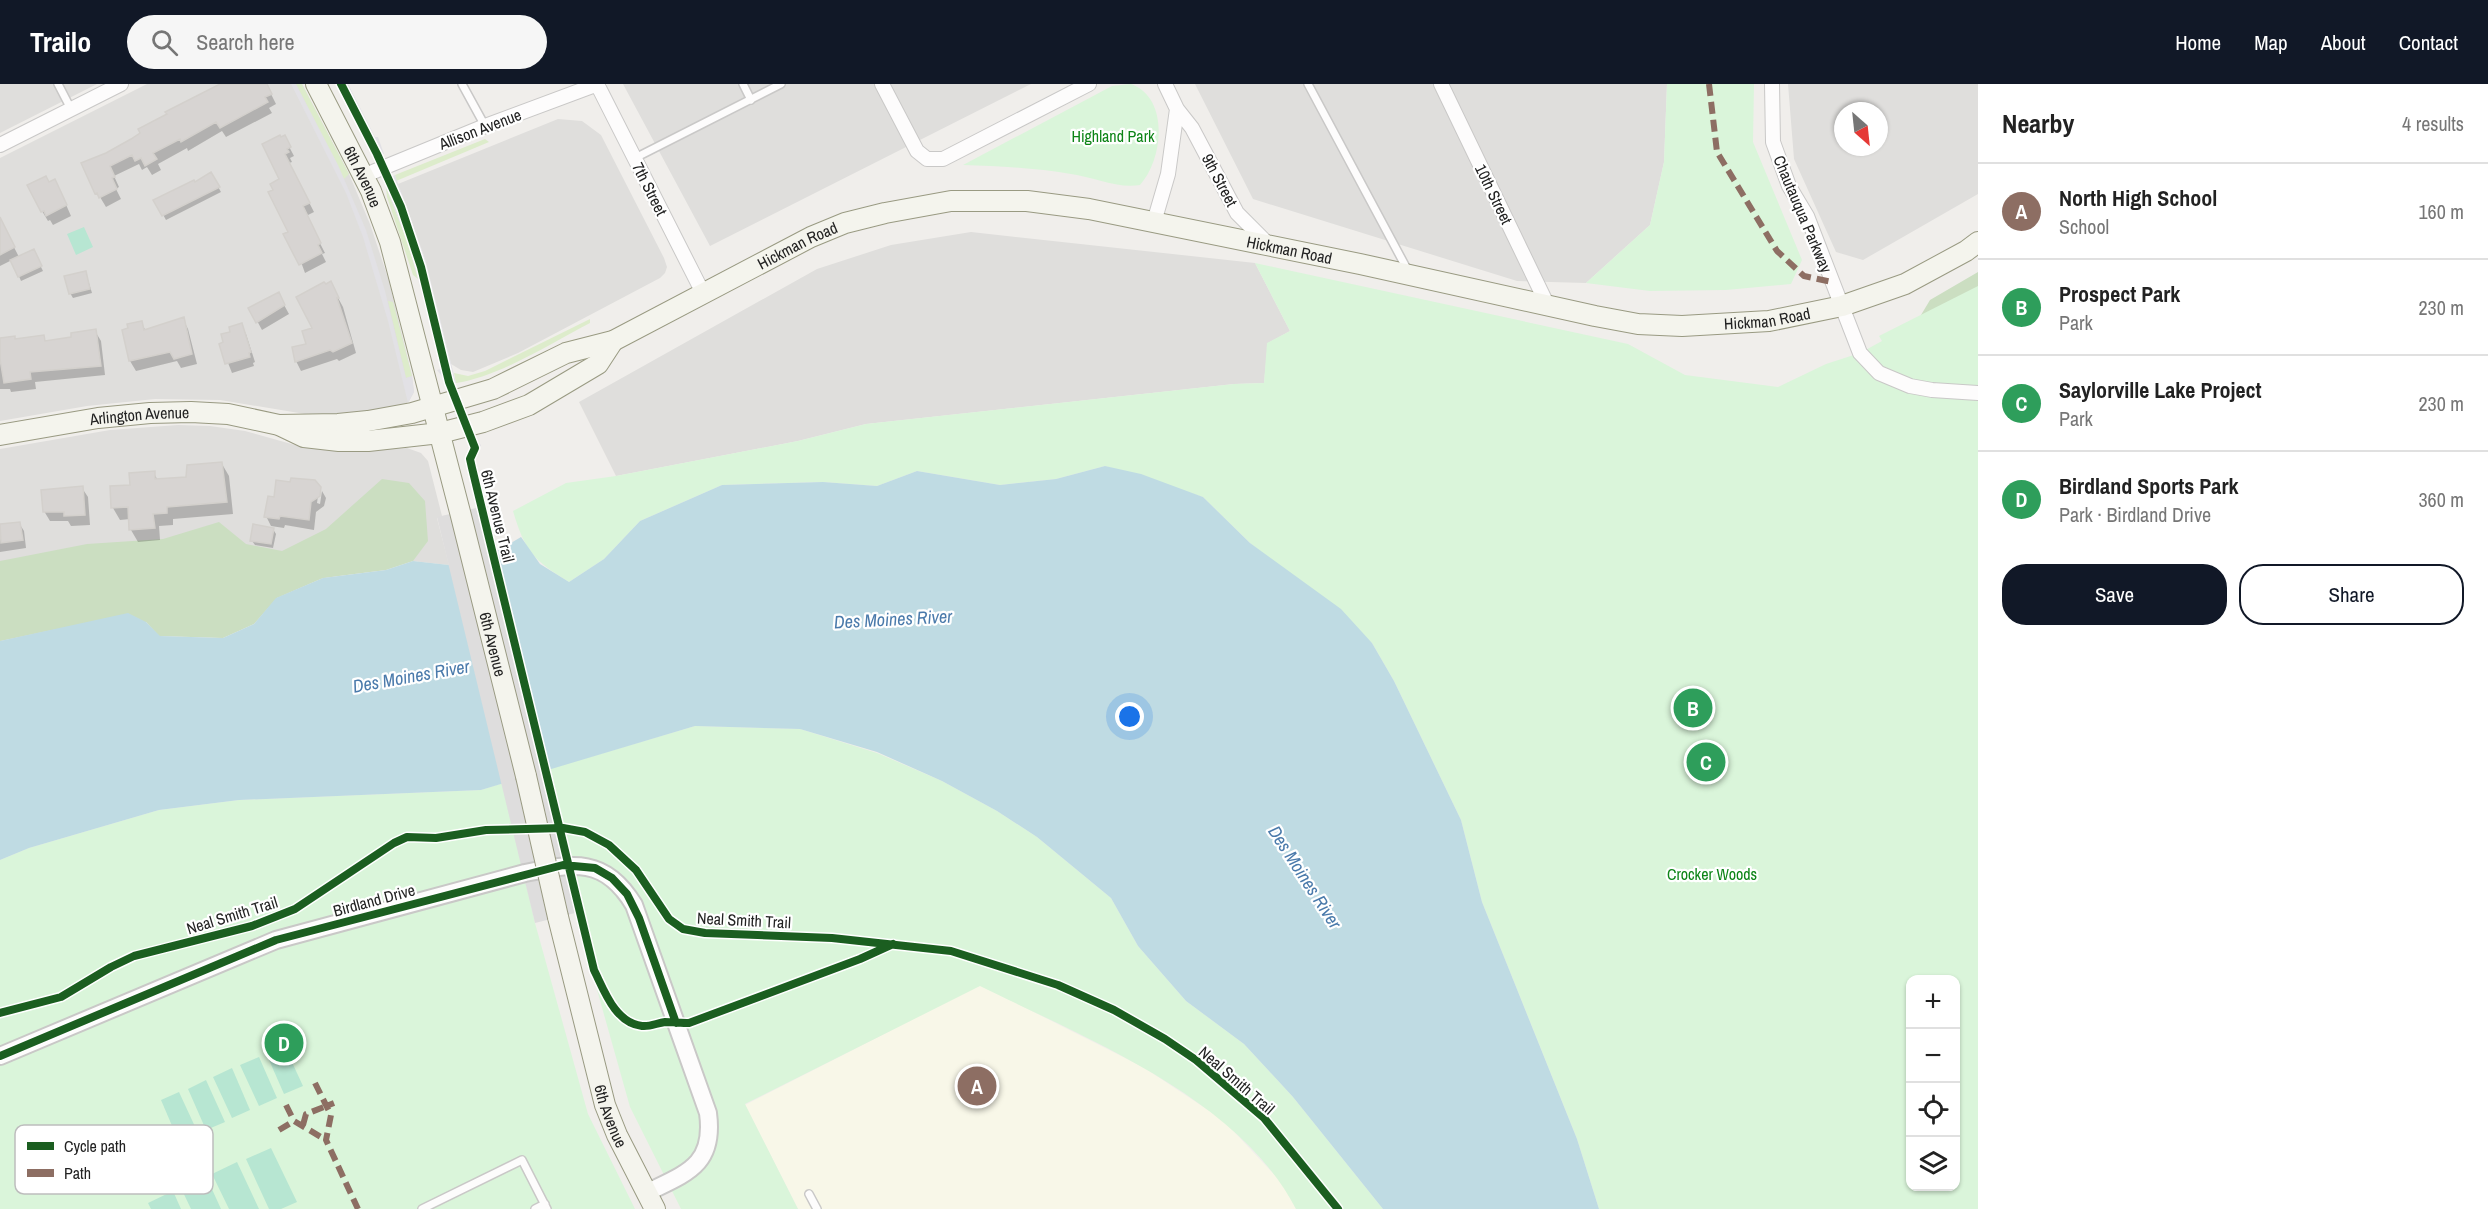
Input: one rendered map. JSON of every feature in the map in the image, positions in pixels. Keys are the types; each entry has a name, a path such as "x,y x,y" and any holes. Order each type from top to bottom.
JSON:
{"main road":[{"name":"6th Avenue","path":"316,84 363,176 390,242 460,512 605,1105 617,1135 650,1201"},
{"name":"Hickman Road","path":"433,408 493,389 566,353 613,341 785,250 845,223 951,201 1027,201 1089,209 1410,274 1638,324 1682,326 1768,321 1842,306 1905,284 1966,251 1978,242"},
{"name":"Hickman Road","path":"440,433 483,422 529,405 598,364 613,341"},
{"name":"Arlington Avenue","path":"0,435 98,418 150,412 228,414 279,425 368,421 433,408"},
{"name":"Arlington Avenue","path":"279,425 304,438 339,441 368,441 440,433"}],"street":[{"path":"0,145 122,84"},
{"name":"Allison Avenue","path":"363,176 485,126 598,84"},
{"name":"7th Street","path":"598,84 703,293"},
{"path":"882,84 917,151 927,159 943,159 1089,84"},
{"name":"9th Street","path":"1165,84 1177,109 1192,128 1238,213 1270,246"},
{"name":"10th Street","path":"1442,84 1547,304"},
{"name":"Chautauqua Parkway","path":"1772,84 1773,142 1789,186 1807,216 1860,352 1879,373 1910,386 1978,393"},
{"path":"1154,222 1168,174 1177,109"},
{"name":"Birdland Drive","path":"0,1056 276,940 525,873 563,865 595,868 612,878 634,905 708,1113 710,1129 708,1147 699,1162 650,1201"}],"lane":[{"path":"58,84 71,110"},
{"path":"462,84 485,126"},
{"path":"743,84 751,100"},
{"path":"635,158 782,84"},
{"path":"1308,84 1410,274"},
{"path":"422,1209 522,1160 546,1207 535,1209"},
{"path":"809,1194 817,1209"}],"shaded area":[{"path":"0,84 97,84 0,133"},
{"path":"147,84 302,84 349,174 370,224 389,281 414,392 403,406 344,416 305,414 220,400 155,399 87,406 0,421 0,158"},
{"path":"291,84 296,84 338,165 366,230 385,291 406,378 412,376 414,392 408,403 388,321 363,237 346,193"},
{"path":"336,84 348,84 375,137 378,137 384,154 371,153"},
{"path":"623,84 1031,84 710,246"},
{"path":"1195,84 1667,84 1664,162 1650,225 1586,283 1517,281 1253,199"},
{"path":"1788,84 1978,84 1978,194 1863,260 1836,252 1794,159"},
{"path":"558,119 582,121 601,135 664,258 667,267 665,273 660,278 518,353 473,372 461,370 451,364 425,259 398,184"},
{"path":"395,175 425,259 456,383 445,380 437,370 441,369 408,243 386,187 389,179"},
{"path":"971,232 1255,263 1290,331 1268,343 1264,383 1234,384 866,424 798,441 616,476 579,402 817,269 891,245"},
{"path":"178,425 210,426 245,431 323,450 407,448 421,453 428,461 442,516 437,518 449,565 413,561 0,641 0,449 110,430"},
{"path":"474,439 481,445 473,459 485,506 479,507 469,466 469,451"},
{"path":"980,985 1143,1067 1223,1120 1284,1185 1296,1209 798,1209 745,1105"}],"green space":[{"path":"296,84 302,84 349,174 344,179"},
{"name":"Highland Park","path":"1131,84 1144,91 1152,102 1159,130 1154,161 1140,185 1114,184 1079,175 1044,170 963,165 1112,86"},
{"path":"1667,84 1754,84 1753,142 1802,260 1791,284 1726,290 1650,291 1586,283 1650,225 1664,162"},
{"path":"485,139 489,142 396,181 395,175"},
{"path":"386,187 408,243 418,279 413,275 387,197"},
{"path":"84,227 93,247 76,255 67,234"},
{"name":"Crocker Woods","path":"1255,263 1628,344 1685,375 1778,387 1826,364 1860,353 1882,341 1879,336 1978,286 1978,1209 1599,1209 1577,1139 1482,902 1461,820 1394,681 1372,643 1250,543 1203,497 1105,466 1056,479 1000,485 917,471 877,486 823,482 722,485 640,521 604,559 569,582 532,553 526,545 513,511 566,483 616,476 798,441 866,424 1234,384 1264,383 1267,343 1290,331"},
{"path":"1978,272 1978,355 1921,315 1930,300"},
{"path":"388,301 393,302 412,376 406,378"},
{"path":"590,319 590,323 507,367 472,380 456,383 454,373 468,376 485,371"},
{"path":"382,479 409,483 425,501 428,541 413,561 386,570 323,578 277,598 254,624 223,638 159,636 146,622 57,629 0,641 0,561 87,544 163,539 219,522 246,544 282,551 326,529"},
{"path":"695,726 800,729 877,753 942,781 997,811 1037,837 1111,898 1138,946 1186,1001 1244,1044 1293,1097 1383,1209 1296,1209 1270,1170 1238,1135 1199,1104 1157,1076 1112,1051 980,986 745,1104 798,1209 681,1209 630,1107 594,979 578,912 583,911 549,769"},
{"path":"503,783 535,923 588,1114 635,1209 0,1209 0,860 29,848 159,810 239,800 481,790"},
{"path":"284,1045 303,1086 284,1094 266,1053"},
{"path":"259,1057 277,1098 259,1106 240,1065"},
{"path":"232,1068 250,1110 232,1118 213,1077"},
{"path":"206,1080 225,1122 213,1127 213,1125 204,1125 188,1089"},
{"path":"179,1092 194,1125 172,1125 161,1100"},
{"path":"271,1148 297,1202 281,1209 269,1209 246,1159"},
{"path":"237,1162 259,1209 229,1209 213,1174"},
{"path":"213,1191 221,1209 191,1209 184,1194 213,1194"},
{"path":"167,1194 174,1194 181,1209 151,1209 148,1203"}],"water":[{"name":"Des Moines River","path":"1105,466 1141,474 1203,497 1250,543 1341,609 1372,643 1394,681 1461,820 1482,902 1577,1139 1599,1209 1383,1209 1293,1097 1244,1044 1186,1001 1138,946 1111,898 1037,837 997,811 942,781 877,752 800,729 695,726 481,790 239,800 159,810 29,848 0,860 0,641 128,613 146,622 160,636 223,638 254,624 276,598 323,578 386,570 413,561 449,565 499,550 521,537 540,564 569,582 604,559 640,521 722,485 823,482 877,486 917,471 1000,485 1056,479"}],"pier":[{"path":"485,506 583,911 535,923 437,517"}],"building":[{"path":"220,84 267,84 272,94 265,97 268,102 220,128 216,122 181,142 180,139 153,153 157,159 145,166 141,158 135,161 132,155 110,166 117,189 99,198 97,193 95,194 81,163 106,153 131,139 140,133 138,129 167,114 165,112"},
{"path":"280,135 281,137 285,135 291,147 285,154 310,203 303,206 321,243 318,245 322,253 299,265 283,234 288,232 268,192 273,190 270,184 279,179 262,144"},
{"path":"211,172 220,187 162,216 153,200 194,180 195,182"},
{"path":"46,176 49,182 55,179 67,205 46,216 44,211 41,212 27,185"},
{"path":"0,217 15,247 0,255"},
{"path":"34,249 42,266 18,277 10,260"},
{"path":"86,271 90,289 69,294 64,276"},
{"path":"331,281 339,298 337,298 352,343 333,352 330,350 295,362 292,347 306,344 302,331 312,328 296,297 324,282 326,284"},
{"path":"279,292 285,305 256,323 248,308"},
{"path":"184,317 192,354 174,359 170,352 129,361 122,330 128,328 127,324 142,321 144,330"},
{"path":"242,323 251,352 250,357 225,364 219,344 223,342 221,334 230,332 229,327"},
{"path":"96,329 101,366 30,372 31,379 4,383 0,359 0,338 15,336 15,339 44,335 45,341 71,337 71,333"},
{"path":"222,462 227,502 167,507 167,513 153,514 155,528 129,530 128,507 111,508 110,486 130,485 129,473 155,471 155,479 186,477 187,465"},
{"path":"291,478 315,480 321,487 320,496 311,502 309,520 280,516 279,519 264,517 268,496 274,497 276,480 290,482"},
{"path":"83,486 85,515 64,516 64,512 43,512 41,490"},
{"path":"20,522 23,540 1,543 0,524"},
{"path":"253,524 274,528 271,544 250,541"}],"marked path":[{"path":"1709,84 1717,152 1777,251 1804,276 1832,282"},
{"path":"315,1083 331,1115 326,1140 358,1209"},
{"path":"303,1125 306,1114 334,1103"},
{"path":"286,1105 294,1121"},
{"path":"279,1130 294,1121 326,1140"}],"cycle path":[{"name":"6th Avenue Trail","path":"341,84 401,207 421,267 449,382 475,448 470,459 472,468 594,970 606,996 618,1012 633,1024 648,1026 665,1022 689,1023 860,959 893,944"},
{"name":"Neal Smith Trail","path":"0,1013 61,997 134,956 252,926 295,909 394,843 407,837 436,838 486,830 563,828 585,832 609,845 636,870 669,919 683,929 705,933 832,938 951,951 1058,985 1114,1010 1196,1060 1264,1118 1338,1209"},
{"path":"0,1056 276,940 563,865 595,868 612,878 627,894 639,918 676,1023"}],"place":[{"name":"Prospect Park","path":"1693,708"},
{"name":"Saylorville Lake Project","path":"1706,762"},
{"name":"Birdland Sports Park","path":"284,1043"},
{"name":"North High School","path":"977,1086"}]}
